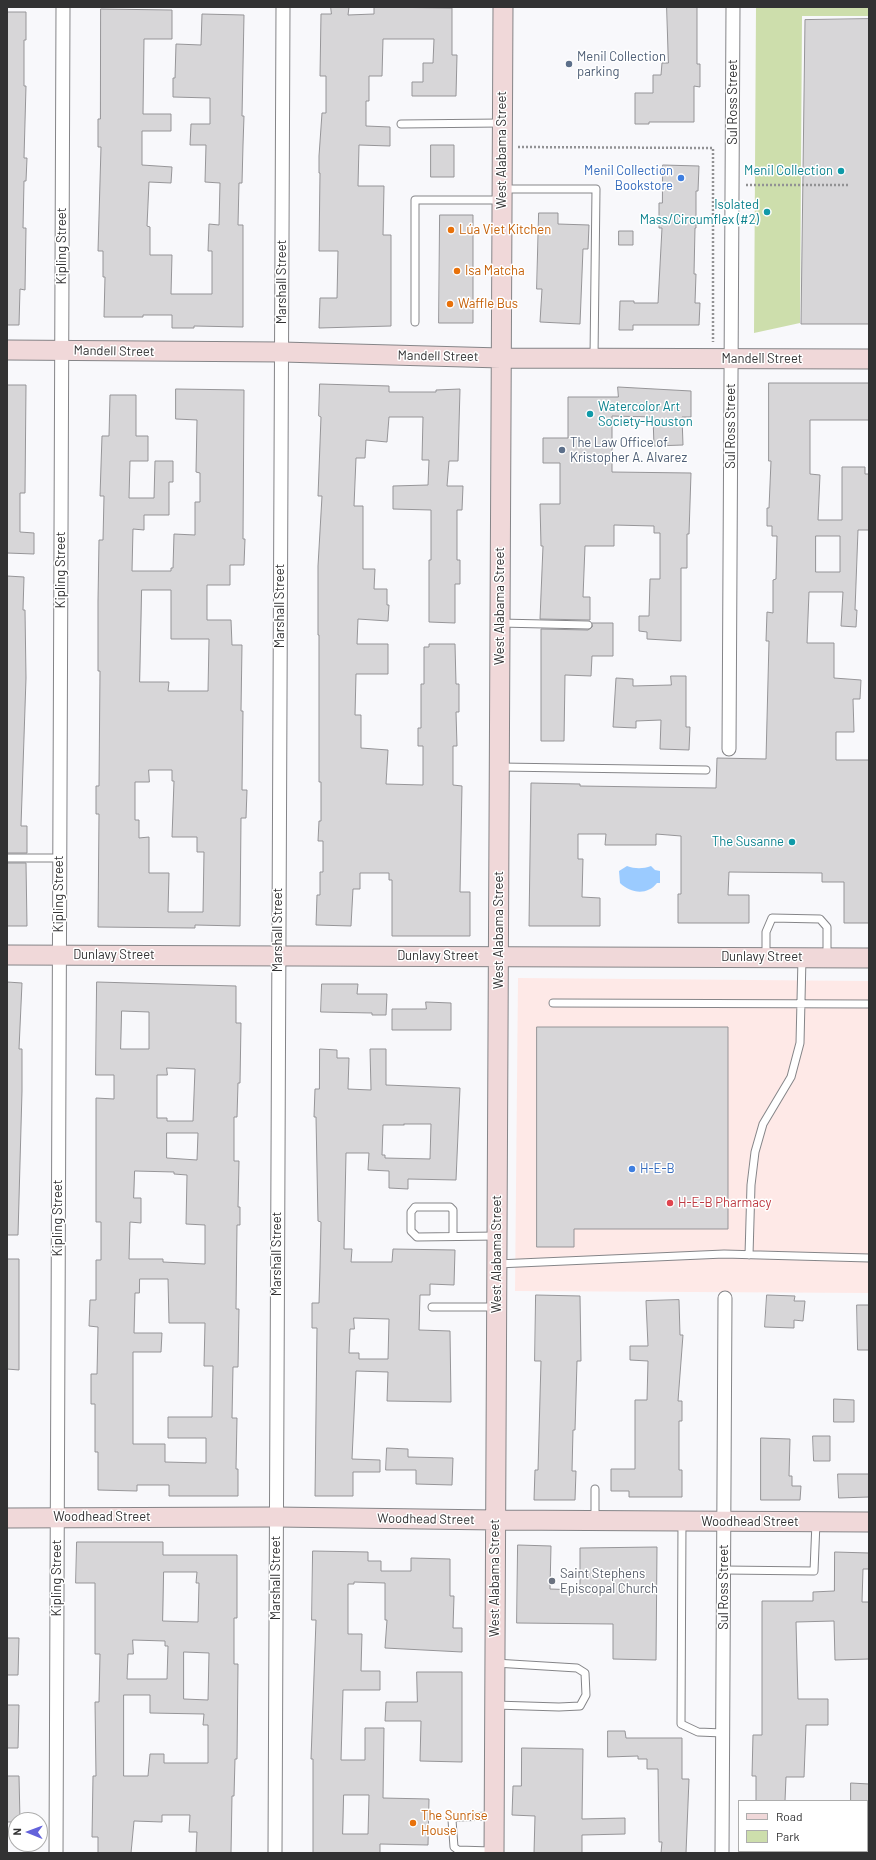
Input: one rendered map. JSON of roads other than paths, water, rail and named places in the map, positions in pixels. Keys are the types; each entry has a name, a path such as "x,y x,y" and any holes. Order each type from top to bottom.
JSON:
{"street":[{"name":"Kipling Street","path":"56,1853 63,7"},
{"name":"Marshall Street","path":"275,1853 283,7"},
{"name":"West Alabama Street","path":"494,1852 503,7"},
{"name":"Sul Ross Street","path":"729,749 733,7"},
{"name":"Mandell Street","path":"7,350 282,352 502,358 869,359"},
{"name":"Dunlavy Street","path":"7,955 869,958"},
{"name":"Sul Ross Street","path":"722,1853 726,1298"},
{"name":"Woodhead Street","path":"7,1518 276,1517 595,1521 869,1522"}],"lane":[{"path":"401,124 503,123"},
{"path":"415,322 415,200 596,189 594,358"},
{"path":"500,623 588,626"},
{"path":"499,767 706,770"},
{"path":"7,858 59,858"},
{"path":"766,957 766,932 772,918 820,919 827,927 827,958"},
{"path":"749,1255 751,1185 755,1152 763,1124 791,1077 800,1043 802,958"},
{"path":"553,1003 869,1004"},
{"path":"453,1236 453,1210 450,1207 415,1208 411,1212 411,1231 417,1237 497,1236"},
{"path":"497,1264 724,1254 869,1258"},
{"path":"432,1307 497,1307"},
{"path":"595,1489 595,1521"},
{"path":"682,1521 681,1724 698,1732 723,1733"},
{"path":"724,1570 814,1571 816,1522"},
{"path":"495,1663 577,1668 584,1673 586,1695 580,1706 559,1708 495,1704"},
{"path":"494,1816 454,1818 452,1842 454,1847 458,1850 494,1852"}],"water":[{"path":"627,866 633,868 645,868 651,866 655,870 660,871 660,883 657,883 653,887 644,891 638,892 629,889 620,883 619,871"}],"place":[{"name":"Menil Collection parking","path":"569,64"},
{"name":"Menil Collection","path":"841,171"},
{"name":"Menil Collection Bookstore","path":"681,178"},
{"name":"Isolated Mass/Circumflex (#2)","path":"767,212"},
{"name":"Lúa Viet Kitchen","path":"451,230"},
{"name":"Isa Matcha","path":"457,271"},
{"name":"Waffle Bus","path":"450,304"},
{"name":"Watercolor Art Society-Houston","path":"590,414"},
{"name":"The Law Office of Kristopher A. Alvarez","path":"562,450"},
{"name":"The Susanne","path":"792,842"},
{"name":"H-E-B","path":"632,1169"},
{"name":"H-E-B Pharmacy","path":"670,1203"},
{"name":"Saint Stephens Episcopal Church","path":"552,1581"},
{"name":"The Sunrise House","path":"413,1823"}]}
